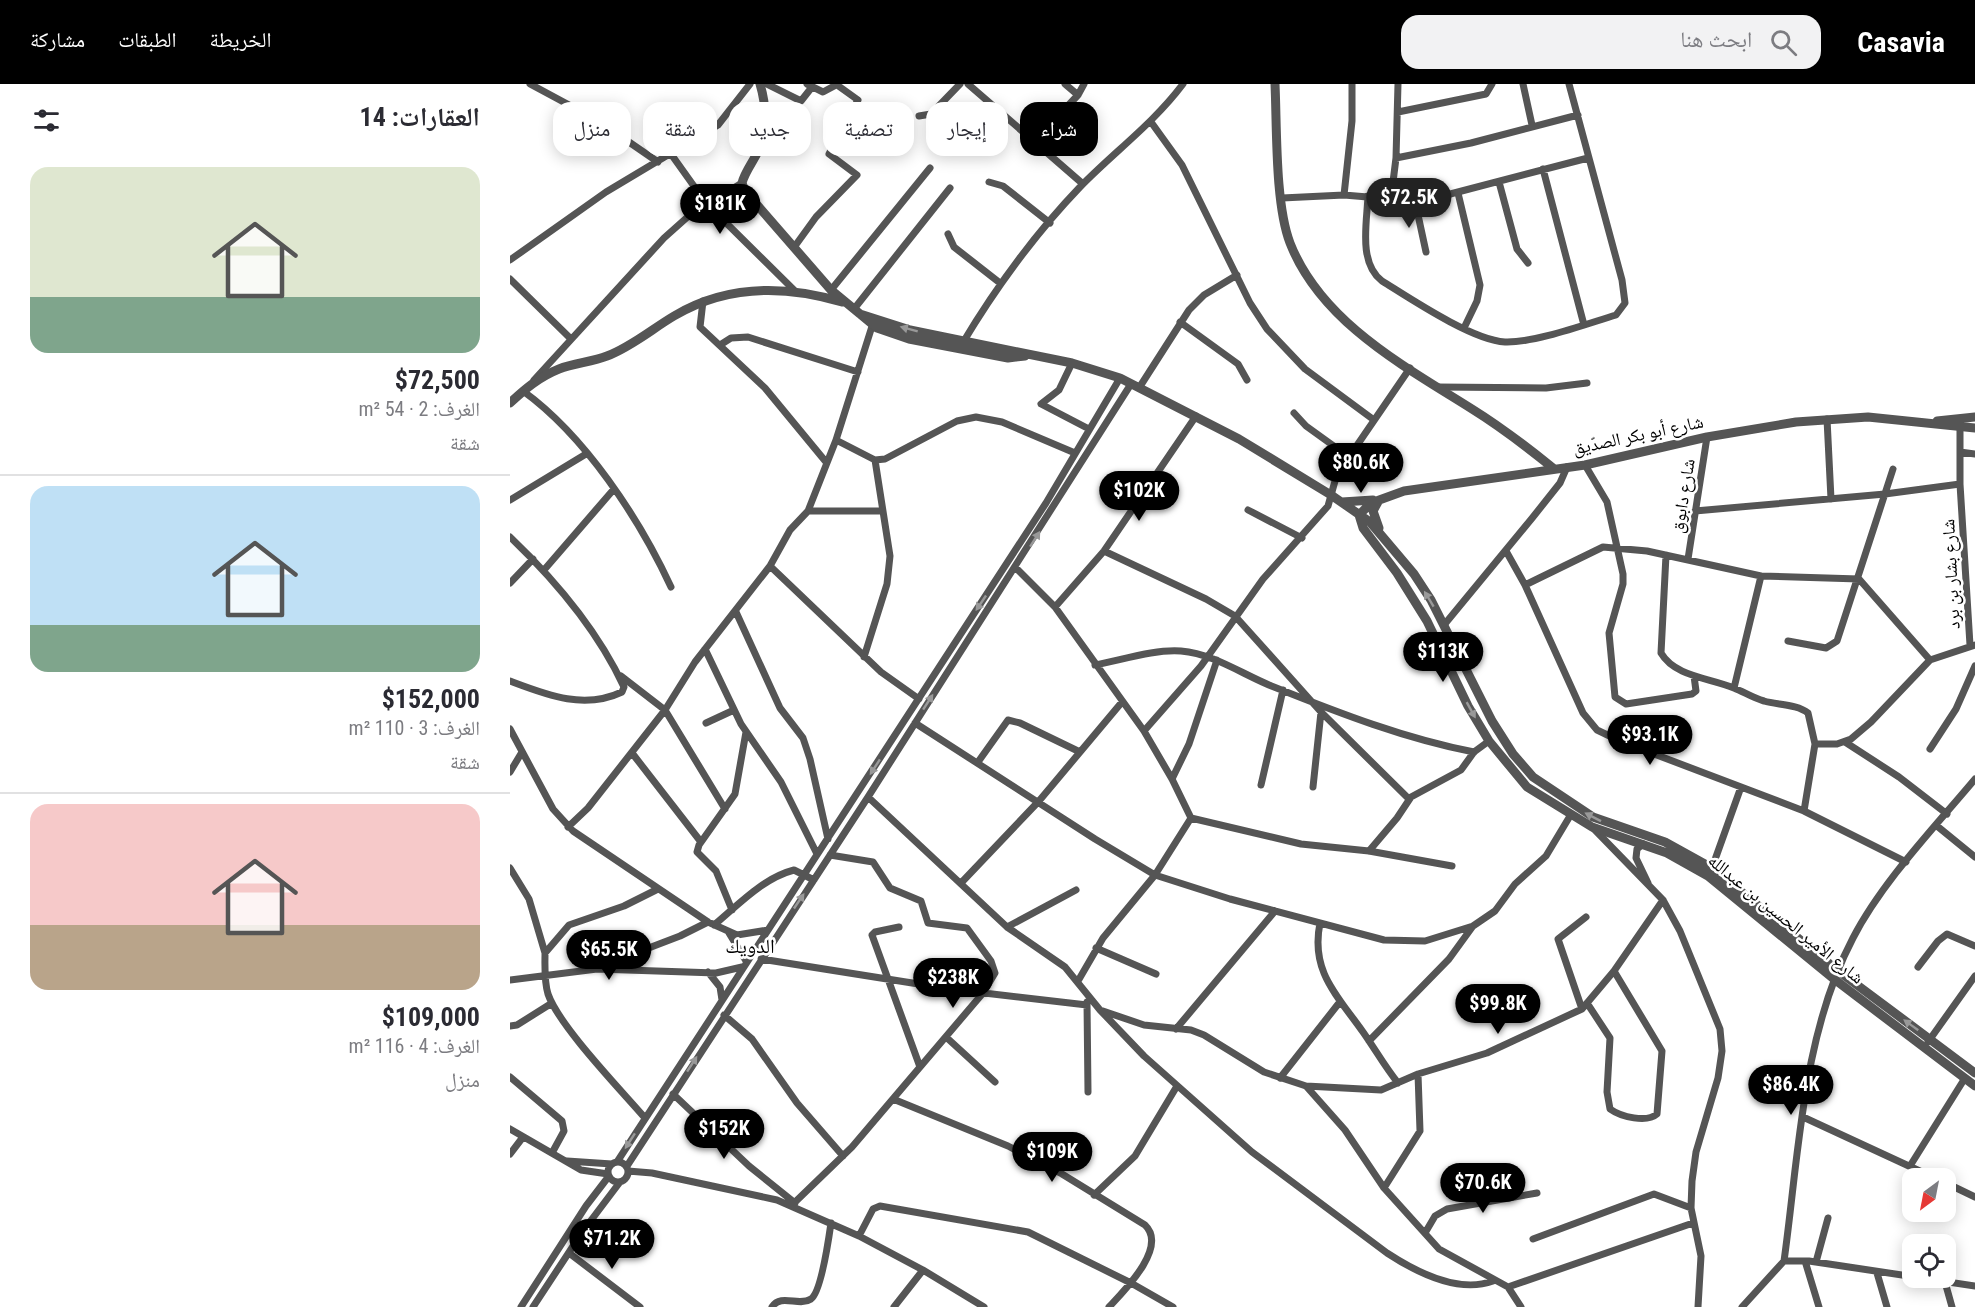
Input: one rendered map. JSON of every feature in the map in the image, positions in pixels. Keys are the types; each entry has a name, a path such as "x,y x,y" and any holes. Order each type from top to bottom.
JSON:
{"street":[{"path":"530,84 597,120 658,162"},
{"path":"717,126 750,84"},
{"path":"510,403 664,238 706,203 742,183 760,147 764,129 764,100 760,84"},
{"path":"767,84 801,101 810,86 823,92 838,84 858,100 829,154 857,175 816,217 795,246"},
{"path":"919,116 927,116 935,110 960,84"},
{"path":"968,84 1020,130"},
{"path":"1065,84 1078,95"},
{"path":"1071,102 1084,84"},
{"path":"961,345 1000,283 1083,184 1151,122 1183,84"},
{"path":"1275,84 1282,198 1290,243 1319,292 1357,330 1437,387 1500,427 1553,468"},
{"path":"1344,195 1352,120 1352,84"},
{"path":"1391,198 1396,158 1398,84"},
{"path":"1398,112 1486,94 1492,84"},
{"path":"1523,84 1532,125"},
{"path":"1368,196 1366,254 1372,272 1382,281 1464,328 1486,338 1506,342 1584,325 1616,315 1625,297 1569,84"},
{"path":"1396,158 1471,143 1532,125 1578,115"},
{"path":"1151,122 1182,165 1267,329 1287,352 1329,388 1374,420"},
{"path":"510,260 606,192 668,156"},
{"path":"672,156 706,203 796,292"},
{"path":"1050,156 1083,184"},
{"path":"1282,198 1344,195 1415,201 1458,193 1588,158"},
{"path":"831,290 930,168"},
{"path":"1543,169 1584,325"},
{"path":"989,182 1003,186 1050,223"},
{"path":"1499,182 1517,249 1528,263"},
{"name":"شارع الأمير الحسين بن عبدالله","path":"742,183 750,197 831,290 857,312 874,321 961,345 1010,349 1027,356 1072,363 1120,378 1196,416 1281,463 1341,502 1359,515 1389,544 1419,583 1444,625 1492,721 1513,753 1533,777 1604,822 1712,868 1835,975 1930,1039 1975,1073"},
{"path":"857,312 950,188"},
{"path":"1458,193 1480,285 1477,301 1464,328"},
{"path":"1415,201 1425,252"},
{"path":"948,234 954,247 1000,283"},
{"path":"533,1307 620,1182 626,1178 628,1168 716,1027 1135,386 1180,322 1204,294 1237,275"},
{"path":"510,279 570,338"},
{"path":"531,383 559,369 608,356 703,301 738,293 796,292 844,303"},
{"path":"703,301 700,327 765,388 826,462"},
{"path":"568,827 588,808 665,710 705,649 770,566 790,530 808,511 836,440 874,321"},
{"path":"1180,322 1238,364 1247,380"},
{"path":"720,345 731,338 748,337 858,372"},
{"path":"1072,363 1059,390 1041,404 1089,429"},
{"path":"1144,731 1209,656 1263,579 1302,538 1328,506 1335,481 1349,457 1410,368"},
{"path":"521,1307 993,585 1120,378"},
{"path":"1437,387 1546,388 1587,382"},
{"path":"523,391 548,409 614,489 654,551 671,587"},
{"path":"1294,413 1306,426 1349,457"},
{"path":"1054,607 1104,551 1196,416"},
{"path":"836,440 875,460 900,452 957,421 976,417 1002,422 1075,453"},
{"name":"شارع أبو بكر الصدّيق","path":"1359,515 1381,498 1404,491 1585,465 1707,437 1778,424 1868,417 1960,424 1975,428"},
{"name":"شارع أبو بكر الصدّيق","path":"1960,424 1975,417"},
{"path":"1827,419 1831,499"},
{"name":"شارع بشار بن برد","path":"1845,742 1871,722 1930,660 1972,645 1960,484 1960,424"},
{"name":"شارع دابوق","path":"1688,560 1707,437"},
{"path":"1960,452 1975,454"},
{"path":"510,500 586,454"},
{"path":"864,657 886,585 890,556 890,540 875,460"},
{"path":"1585,465 1607,502 1623,584 1609,633 1617,700 1623,704 1631,704 1692,694 1696,691 1694,675"},
{"path":"1444,625 1560,483 1567,467"},
{"path":"1788,641 1826,648 1835,644 1859,579 1893,469"},
{"path":"1695,511 1885,495 1960,484"},
{"path":"544,570 614,489"},
{"path":"1341,502 1363,503 1381,498"},
{"path":"1381,498 1374,507 1374,516 1389,544"},
{"path":"1248,510 1302,538"},
{"path":"808,511 883,511"},
{"name":"شارع الأمير الحسين بن عبدالله","path":"1359,515 1363,528 1397,573 1439,641 1468,706 1489,741 1514,774 1570,816 1592,827 1644,844 1669,849 1708,876 1975,1086"},
{"path":"510,537 544,570 605,651 624,687 622,692 583,702 546,694 510,681"},
{"path":"1525,585 1592,550 1617,547 1666,555 1761,576 1859,579 1930,660"},
{"path":"1104,551 1235,616 1321,712 1409,799"},
{"path":"1506,551 1525,585 1590,723 1606,735 1620,741 1804,811 1906,862"},
{"path":"1666,555 1661,653 1669,663 1694,675 1734,688 1761,700 1806,711 1810,718 1815,744 1804,811"},
{"path":"510,583 533,559"},
{"path":"1966,562 1975,560"},
{"path":"770,566 864,657 919,699"},
{"path":"1016,568 1054,607 1144,731 1172,778 1191,819"},
{"path":"1734,688 1761,576"},
{"path":"993,585 1001,590"},
{"path":"736,612 780,708 803,738 828,839"},
{"path":"705,649 746,732 781,782 818,854"},
{"path":"1095,665 1171,651 1209,656 1283,690 1423,741 1474,752"},
{"path":"1172,778 1189,744 1217,660"},
{"path":"1930,749 1956,709 1975,666"},
{"path":"618,674 665,710 724,809"},
{"path":"1261,784 1283,690"},
{"path":"960,883 1039,801 1122,702"},
{"path":"706,723 734,710"},
{"path":"1313,787 1321,712"},
{"path":"978,762 1008,720 1020,723 1080,752"},
{"path":"915,723 1039,801 1103,845 1155,875 1275,911 1394,942 1435,939 1473,926 1495,911 1515,885 1546,856 1570,816"},
{"path":"510,729 553,809 568,827 656,890 711,924 729,933 746,936 768,930"},
{"path":"732,909 716,871 697,854 701,842 736,791 746,732"},
{"path":"1369,851 1397,818 1409,799 1461,770 1474,752 1489,741"},
{"path":"1815,744 1845,742 1899,777 1947,814"},
{"path":"510,772 522,752"},
{"path":"632,753 701,842"},
{"path":"1742,1307 1784,1261 1803,1117 1818,1031 1835,975 1854,935 1906,862 1975,779"},
{"path":"1712,868 1741,787"},
{"path":"1550,802 1556,793"},
{"path":"868,797 1007,927 1056,960 1077,981 1109,1022 1271,1168 1411,1268 1457,1283 1483,1284 1493,1281"},
{"path":"1191,819 1301,844 1369,851 1452,866"},
{"path":"1077,981 1096,948 1155,875 1191,819"},
{"path":"1937,826 1975,856"},
{"path":"1592,827 1663,900 1680,931 1720,1029 1722,1051 1718,1078 1696,1152 1691,1208 1701,1256 1698,1307"},
{"path":"1644,844 1637,849 1636,856 1648,883"},
{"path":"794,1204 843,1156 894,1099 983,993 993,977 994,967 967,928 928,923 921,901 890,888 873,862 830,855"},
{"path":"510,868 529,899 545,953 546,988 552,1003 572,1031 645,1118"},
{"path":"597,969 711,924 778,876 792,870 814,880"},
{"path":"545,953 569,925 624,906 656,890"},
{"path":"1007,927 1076,890"},
{"path":"1100,1010 1143,1025 1204,1035 1251,1065 1280,1078 1306,1086 1376,1091 1418,1074 1487,1053 1585,1006 1614,971 1663,900"},
{"path":"1176,1029 1275,911"},
{"path":"1586,917 1558,939 1585,1006 1610,1038 1607,1092 1610,1109 1642,1118 1653,1117 1657,1114 1662,1052 1614,971"},
{"path":"1320,923 1318,956 1323,972 1340,1003 1398,1083"},
{"path":"1369,1041 1449,959 1473,926"},
{"path":"899,927 875,932 872,935 920,1067"},
{"path":"729,933 744,964"},
{"path":"1918,967 1938,941 1947,934 1975,946"},
{"path":"1096,948 1156,974"},
{"path":"761,959 983,993 1087,1005"},
{"path":"510,980 597,969 725,972 744,964"},
{"path":"708,972 720,987 722,1000"},
{"path":"1924,1048 1975,976"},
{"path":"1087,994 1088,1092"},
{"path":"510,1026 517,1025 552,1003"},
{"path":"1280,1078 1340,1003"},
{"path":"724,1015 752,1039 797,1103 843,1156"},
{"path":"709,1022 716,1027"},
{"path":"946,1037 995,1082"},
{"path":"1384,1188 1420,1131 1418,1074"},
{"path":"510,1077 558,1116 564,1125 564,1131 552,1153"},
{"path":"1910,1166 1965,1078"},
{"path":"1094,1196 1135,1156 1178,1086"},
{"path":"1306,1086 1346,1130 1384,1188 1439,1249 1493,1281 1508,1287 1521,1307"},
{"path":"673,1094 748,1166 794,1204 923,1270 984,1307"},
{"path":"894,1099 990,1137 1062,1174 1149,1229 1152,1248 1131,1283 1109,1307"},
{"path":"1803,1117 1914,1168"},
{"path":"510,1129 588,1173 609,1175 620,1182"},
{"path":"510,1154 523,1137"},
{"path":"567,1161 614,1163 794,1204"},
{"path":"1956,1188 1975,1197"},
{"path":"1425,1233 1435,1216 1447,1209 1538,1193"},
{"path":"1533,1239 1654,1194 1691,1208"},
{"path":"859,1236 873,1209 880,1206 980,1225 1016,1228 1131,1283 1173,1307"},
{"path":"1816,1262 1828,1218"},
{"path":"772,1307 780,1301 807,1301 814,1296 826,1259 831,1223"},
{"path":"1508,1287 1693,1223"},
{"path":"569,1253 633,1304 640,1307"},
{"path":"1784,1261 1816,1262 1902,1276"},
{"path":"1805,1261 1820,1307"},
{"path":"894,1307 923,1270"},
{"path":"1877,1273 1887,1307"},
{"path":"1956,1283 1975,1286"},
{"path":"1947,1288 1952,1307"}],"district":[{"name":"الدويك","path":"750,946"}]}
